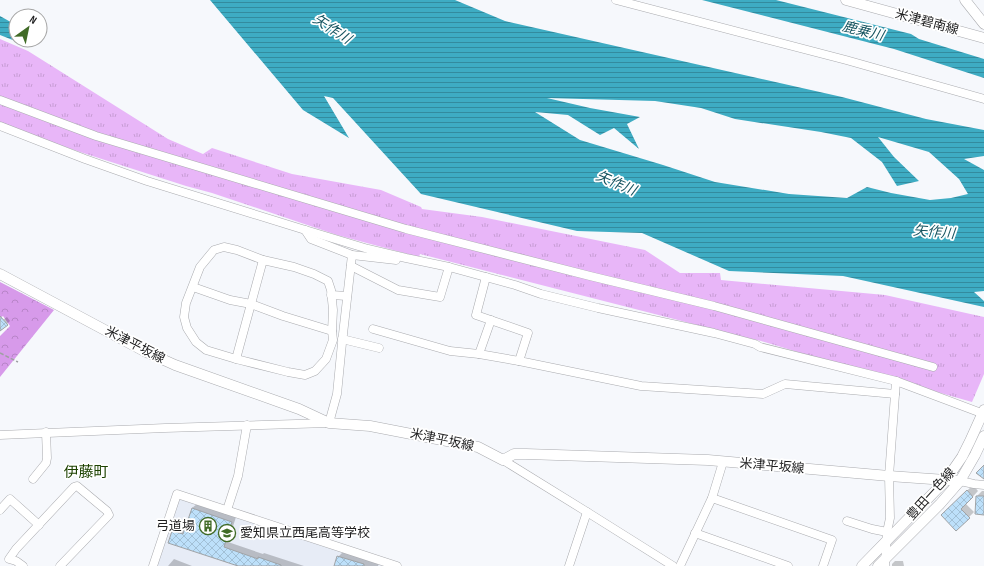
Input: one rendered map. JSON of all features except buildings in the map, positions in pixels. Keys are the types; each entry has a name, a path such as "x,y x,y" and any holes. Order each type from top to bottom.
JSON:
{"main road":[{"name":"米津碧南線","path":"846,0 875,4 984,38"},
{"path":"965,0 984,24"},
{"name":"米津平坂線","path":"0,274 144,351 175,365 299,409 329,423 370,426 478,447 503,460 514,454 526,454 723,462 960,481"},
{"name":"豊田一色線","path":"862,566 886,537 946,480 962,457 984,413"},
{"name":"豊田一色線","path":"883,564 960,481 984,436"}],"street":[{"path":"616,0 846,60 984,98"},
{"path":"0,100 96,136 406,230 714,306 933,367"},
{"path":"0,126 84,159 147,181 368,249 450,266 514,284 541,294 714,333 755,344 760,347 896,381 984,413"},
{"path":"305,230 311,239 352,255 394,260 406,258"},
{"path":"224,247 237,250 263,260 294,267 328,281 333,310 333,340 326,359 315,371 305,375 236,359 206,350 196,342 187,328 184,317 186,303 193,287 200,266 214,250 224,247"},
{"path":"0,434 329,423 337,394 352,255"},
{"path":"236,359 263,260"},
{"path":"351,266 398,290 440,297 450,266"},
{"path":"486,277 476,315 528,333 518,361"},
{"path":"193,287 230,300 251,304 283,316 332,330"},
{"path":"331,296 347,296"},
{"path":"479,354 491,320"},
{"path":"373,329 450,351 479,354 518,361 641,386 763,394 785,384 895,394"},
{"path":"342,339 379,348"},
{"path":"883,564 890,518 888,476 896,381"},
{"path":"227,510 238,476 247,425"},
{"path":"33,479 46,463 46,432"},
{"path":"503,460 673,566"},
{"path":"680,566 712,498 723,462"},
{"path":"960,481 984,485"},
{"path":"22,566 16,561 5,560 74,487 77,486 107,512 109,516 60,566"},
{"path":"153,566 178,494 397,566"},
{"path":"712,498 832,540 823,566"},
{"path":"0,510 10,500 39,525"},
{"path":"569,566 587,512"},
{"path":"847,520 872,529 886,537"},
{"path":"695,533 788,566"}],"path":[{"path":"0,353 18,362"}],"shaded area":[{"name":"愛知県立西尾高等学校","path":"180,497 388,566 155,566"}],"green space":[{"path":"0,39 8,42 8,48 21,48 28,51 168,139 203,154 212,148 292,174 381,190 421,207 422,209 482,217 645,250 680,273 720,273 721,280 885,295 984,317 984,374 972,402 761,341 420,254 419,257 337,235 212,193 80,152 0,123"},
{"path":"0,282 54,310 0,377 0,336 10,326 3,316 0,318"}],"water":[{"name":"矢作川","path":"210,0 455,0 505,21 842,97 926,119 984,130 984,156 964,159 984,170 984,291 974,292 984,301 984,307 843,276 729,271 642,233 577,231 421,194 333,98 324,96 349,138 303,110","holes":["547,98 655,101 701,108 735,119 851,138 882,162 897,186 919,181 894,157 878,137 929,152 959,179 968,194 951,198 930,200 867,187 847,198 789,194 715,182 580,140 535,112 568,115 600,135 614,128 639,149 627,124 640,117"]},
{"name":"鹿乗川","path":"702,0 776,0 911,34 919,39 984,59 984,78 894,49"},
{"path":"0,16 8,20 8,38 0,35"}],"place":[{"name":"弓道場","path":"208,526"},
{"name":"愛知県立西尾高等学校","path":"227,533"}],"district":[{"name":"伊藤町","path":"86,472"}]}
